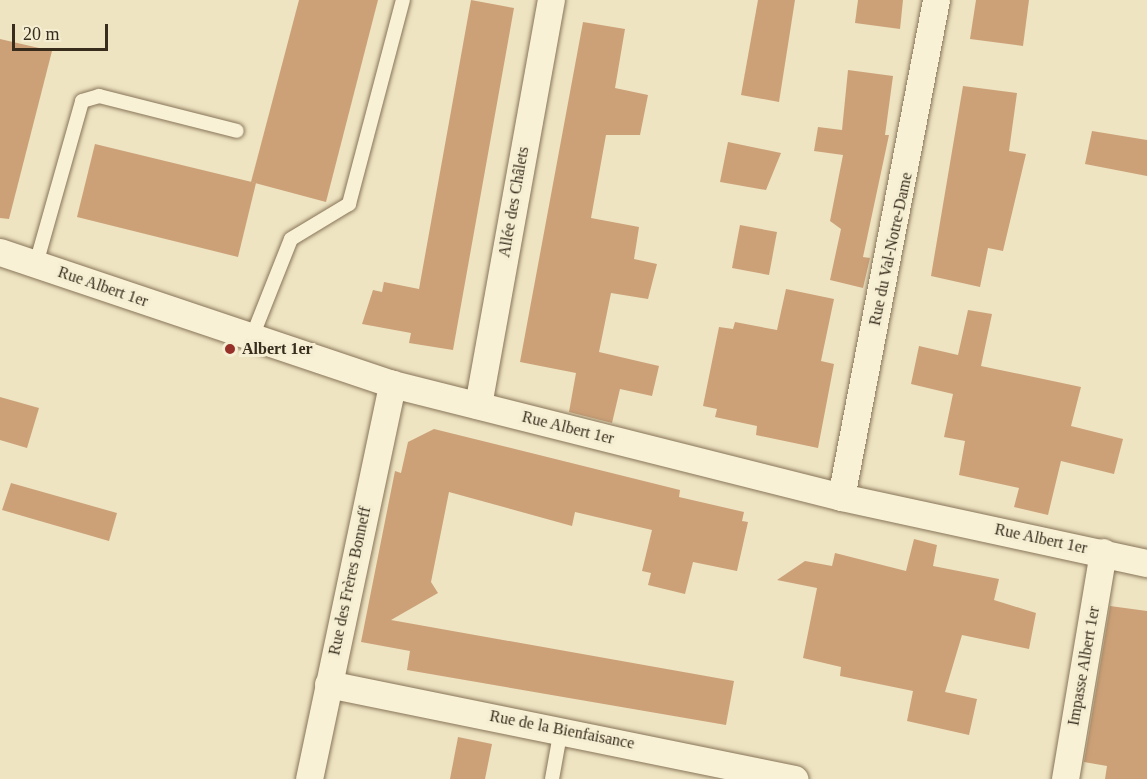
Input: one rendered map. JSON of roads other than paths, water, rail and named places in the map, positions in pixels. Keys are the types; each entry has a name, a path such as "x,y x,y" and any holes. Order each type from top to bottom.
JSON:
{"street":[{"name":"Allée des Châlets","path":"478,405 550,0"},
{"name":"Rue du Val-Notre-Dame","path":"842,497 936,0"},
{"name":"Rue Albert 1er","path":"0,252 392,384 842,497 1147,563"},
{"name":"Rue des Frères Bonneff","path":"309,779 392,384"},
{"name":"Impasse Albert 1er","path":"1065,779 1103,552"},
{"name":"Rue de la Bienfaisance","path":"328,684 561,729 794,779"}],"lane":[{"path":"252,337 291,239 349,204 403,0"},
{"path":"36,264 82,101 99,96 237,131"},
{"path":"552,779 561,729"}],"place":[{"name":"Albert 1er","path":"230,349"}]}
